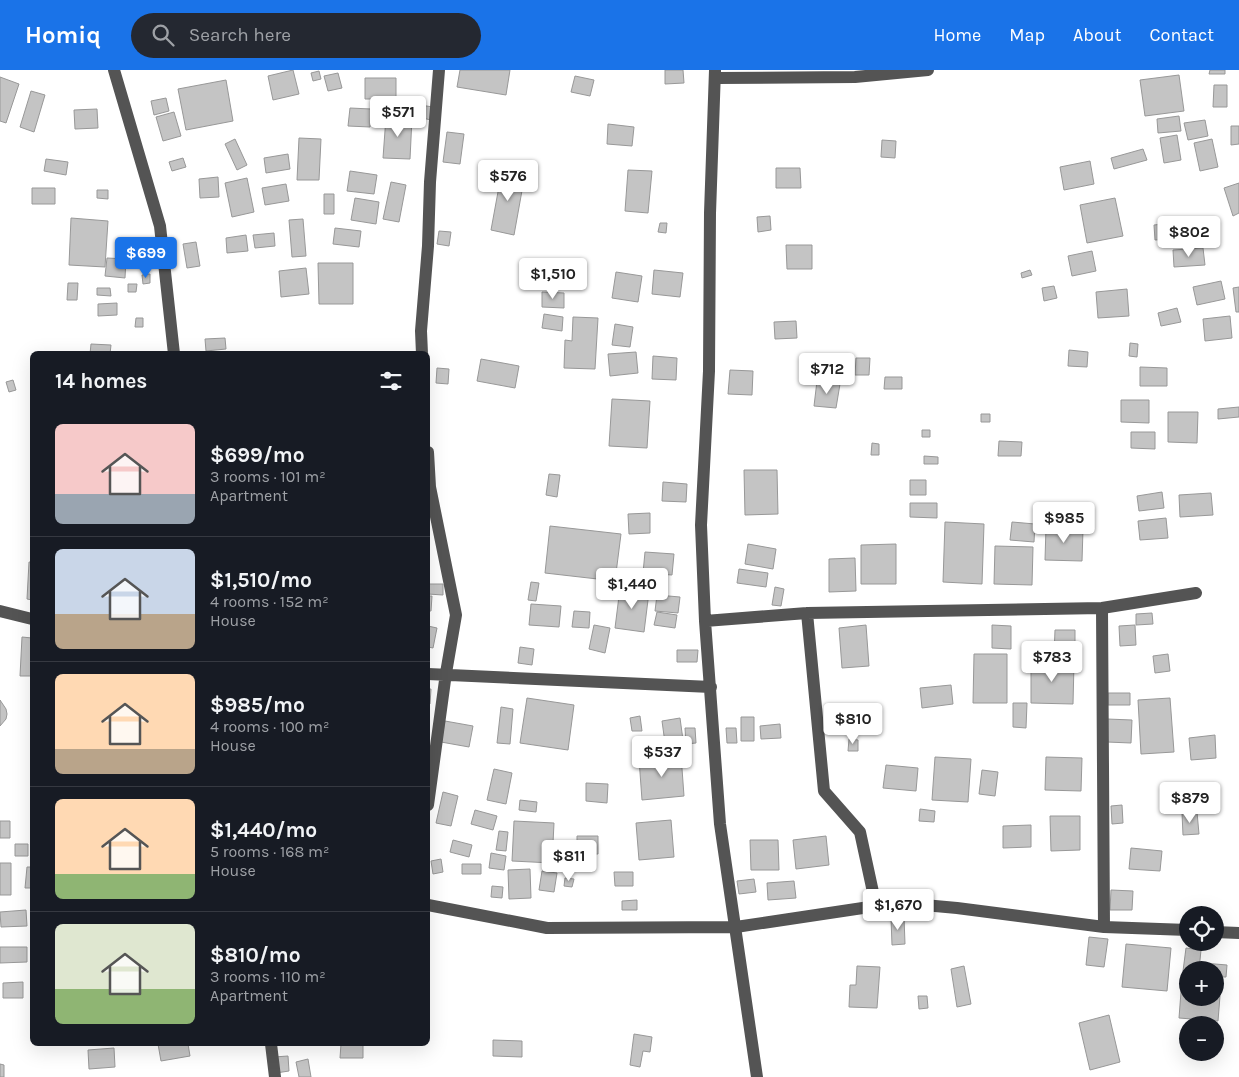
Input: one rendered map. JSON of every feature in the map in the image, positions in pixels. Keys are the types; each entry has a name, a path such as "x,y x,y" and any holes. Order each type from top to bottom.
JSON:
{"street":[{"path":"114,70 160,226 174,351"},
{"path":"422,351 421,332 428,246 430,182 440,70"},
{"path":"757,1077 720,824 705,621 701,525 708,371 710,212 715,74 855,77 928,70"},
{"path":"430,487 456,615 430,790"},
{"path":"705,621 807,613 1102,608 1196,593"},
{"path":"1102,608 1104,927"},
{"path":"0,611 30,618"},
{"path":"807,613 824,791 860,832 876,906"},
{"path":"430,674 711,687"},
{"path":"430,905 547,928 736,927 876,906 913,904 1104,927 1179,930"},
{"path":"1224,932 1239,933"},
{"path":"270,1046 275,1077"}],"building":[{"path":"293,70 299,94 273,100 268,76"},
{"path":"460,70 510,70 506,95 457,87"},
{"path":"665,70 683,70 684,83 665,84"},
{"path":"1210,70 1225,70 1225,74 1209,74"},
{"path":"319,71 321,79 313,81 311,73"},
{"path":"338,73 342,88 328,91 324,76"},
{"path":"1179,75 1184,111 1145,116 1140,80"},
{"path":"575,76 594,80 590,96 571,92"},
{"path":"0,77 19,84 6,123 0,121"},
{"path":"365,78 396,78 396,99 365,99"},
{"path":"226,80 233,121 186,130 178,89"},
{"path":"1214,85 1227,85 1227,107 1213,107"},
{"path":"31,91 45,95 34,132 20,127"},
{"path":"166,98 169,111 154,115 151,101"},
{"path":"420,105 433,107 431,120 418,117"},
{"path":"350,108 371,109 370,127 348,126"},
{"path":"97,109 98,128 75,129 74,110"},
{"path":"174,112 181,136 163,141 156,117"},
{"path":"1179,116 1181,131 1158,133 1157,119"},
{"path":"386,117 412,118 410,159 383,158"},
{"path":"1205,120 1208,136 1188,140 1184,123"},
{"path":"608,124 634,127 632,146 607,144"},
{"path":"1231,126 1239,126 1239,144 1231,145"},
{"path":"447,132 464,134 460,164 443,162"},
{"path":"1177,135 1181,160 1164,163 1160,138"},
{"path":"299,138 321,139 319,180 297,180"},
{"path":"235,139 247,165 237,170 225,144"},
{"path":"1212,139 1218,167 1200,171 1194,143"},
{"path":"882,140 896,141 895,158 881,157"},
{"path":"1143,149 1147,160 1114,169 1111,158"},
{"path":"288,154 290,169 266,173 264,158"},
{"path":"183,158 186,167 172,171 169,162"},
{"path":"46,159 68,162 66,175 44,171"},
{"path":"1090,161 1094,184 1064,190 1060,167"},
{"path":"776,168 800,168 801,188 776,188"},
{"path":"502,170 525,174 514,235 491,230"},
{"path":"628,170 652,171 648,213 625,211"},
{"path":"350,171 377,175 374,194 347,191"},
{"path":"218,177 219,197 200,198 199,179"},
{"path":"247,178 254,212 232,217 225,183"},
{"path":"391,182 406,185 399,222 383,219"},
{"path":"1239,183 1239,213 1233,216 1224,188"},
{"path":"286,184 289,201 265,205 262,188"},
{"path":"32,188 55,188 55,204 32,204"},
{"path":"97,190 108,190 108,199 97,198"},
{"path":"324,194 334,194 334,214 324,214"},
{"path":"355,198 379,202 376,224 351,220"},
{"path":"1115,198 1123,236 1087,243 1080,205"},
{"path":"770,216 771,230 758,232 757,217"},
{"path":"71,218 108,221 105,267 69,265"},
{"path":"303,219 306,256 292,257 289,220"},
{"path":"1180,222 1181,238 1155,240 1154,225"},
{"path":"660,223 667,223 666,233 658,232"},
{"path":"335,228 361,231 359,247 333,244"},
{"path":"439,231 451,232 449,246 437,244"},
{"path":"274,233 275,246 255,248 253,235"},
{"path":"246,235 248,251 227,253 226,238"},
{"path":"196,242 200,266 187,268 183,244"},
{"path":"786,245 812,245 812,269 787,269"},
{"path":"1203,248 1205,265 1174,267 1173,250"},
{"path":"1092,251 1096,271 1072,276 1068,256"},
{"path":"107,258 126,259 125,278 105,276"},
{"path":"318,263 353,263 353,304 319,304"},
{"path":"306,268 309,294 281,297 279,271"},
{"path":"654,270 683,273 680,297 652,294"},
{"path":"1030,270 1032,275 1022,278 1021,273"},
{"path":"616,272 642,276 638,302 612,298"},
{"path":"150,274 150,283 143,284 142,275"},
{"path":"1221,281 1225,299 1197,305 1193,287"},
{"path":"68,283 78,283 77,300 67,300"},
{"path":"128,284 137,284 136,292 128,292"},
{"path":"1054,286 1057,298 1044,301 1042,288"},
{"path":"1239,287 1239,312 1236,312 1233,288"},
{"path":"97,288 110,288 111,296 97,295"},
{"path":"1127,289 1129,316 1098,318 1096,292"},
{"path":"542,292 564,293 564,308 542,307"},
{"path":"117,303 117,315 98,316 98,304"},
{"path":"1177,308 1181,322 1161,326 1158,313"},
{"path":"544,314 563,317 562,331 542,328"},
{"path":"1230,316 1232,338 1205,341 1203,319"},
{"path":"573,317 598,318 595,369 564,368 565,340 572,341"},
{"path":"136,318 143,318 143,327 135,327"},
{"path":"796,321 797,338 775,339 774,322"},
{"path":"615,324 633,327 630,347 612,345"},
{"path":"225,338 226,349 206,351 205,339"},
{"path":"1130,343 1138,344 1137,357 1129,356"},
{"path":"91,344 111,345 110,351 90,351"},
{"path":"1069,350 1088,352 1087,367 1068,366"},
{"path":"636,352 638,373 610,376 608,354"},
{"path":"653,356 677,358 676,380 652,379"},
{"path":"856,358 870,358 869,375 855,375"},
{"path":"481,359 519,366 515,388 477,381"},
{"path":"1140,367 1167,368 1167,386 1140,386"},
{"path":"437,368 449,369 448,384 436,383"},
{"path":"730,370 753,371 752,395 728,394"},
{"path":"885,377 902,377 902,389 884,389"},
{"path":"13,380 16,390 9,392 6,382"},
{"path":"817,381 840,384 836,408 814,406"},
{"path":"612,399 650,401 647,448 609,446"},
{"path":"1121,400 1149,400 1149,423 1121,422"},
{"path":"1239,407 1239,417 1218,419 1218,409"},
{"path":"1168,412 1198,412 1197,443 1168,442"},
{"path":"981,414 990,414 990,422 981,422"},
{"path":"922,430 930,430 930,437 922,437"},
{"path":"1131,432 1155,432 1155,449 1131,448"},
{"path":"999,441 1022,442 1021,456 998,456"},
{"path":"872,443 879,444 879,455 871,455"},
{"path":"924,456 938,457 938,464 924,464"},
{"path":"744,470 777,470 778,514 745,515"},
{"path":"549,474 560,475 557,497 546,495"},
{"path":"910,480 926,480 926,495 910,495"},
{"path":"663,482 687,484 686,502 662,501"},
{"path":"1162,492 1164,508 1139,511 1137,496"},
{"path":"1211,493 1213,515 1180,517 1179,495"},
{"path":"910,503 937,503 937,518 910,517"},
{"path":"650,513 650,533 629,534 628,514"},
{"path":"1166,518 1168,538 1140,540 1138,521"},
{"path":"945,522 984,524 982,584 943,582"},
{"path":"1012,522 1035,524 1034,542 1010,540"},
{"path":"550,526 621,534 615,581 545,573"},
{"path":"1046,527 1083,529 1082,561 1045,560"},
{"path":"748,544 776,549 773,569 745,564"},
{"path":"896,544 896,584 861,584 861,545"},
{"path":"995,546 1033,547 1032,585 994,584"},
{"path":"645,552 674,554 672,575 643,573"},
{"path":"855,558 856,591 829,592 829,559"},
{"path":"29,562 30,562 30,600 27,599"},
{"path":"739,569 768,573 766,587 737,583"},
{"path":"531,582 539,583 536,601 528,600"},
{"path":"430,584 443,584 443,595 430,594"},
{"path":"775,587 784,589 781,606 772,605"},
{"path":"620,588 649,592 644,632 615,628"},
{"path":"657,595 680,597 678,613 655,611"},
{"path":"430,596 432,596 431,611"},
{"path":"531,604 561,606 559,627 529,625"},
{"path":"574,611 590,612 589,628 572,627"},
{"path":"657,612 677,615 675,628 654,625"},
{"path":"1152,613 1153,624 1136,625 1136,614"},
{"path":"594,625 610,628 605,653 589,649"},
{"path":"866,625 869,666 842,668 839,628"},
{"path":"992,625 1011,626 1011,649 992,648"},
{"path":"1135,625 1136,645 1120,646 1119,626"},
{"path":"430,626 437,628 433,648 430,647"},
{"path":"1055,630 1075,630 1075,657 1054,656"},
{"path":"22,637 30,638 30,676 20,676"},
{"path":"520,647 534,649 532,665 518,663"},
{"path":"677,650 698,650 697,662 677,662"},
{"path":"974,654 1007,654 1007,703 973,703"},
{"path":"1168,654 1170,671 1155,673 1153,656"},
{"path":"1031,663 1074,663 1073,704 1031,703"},
{"path":"951,685 953,704 922,708 920,688"},
{"path":"1108,693 1130,693 1130,705 1108,705"},
{"path":"527,698 574,705 568,750 520,743"},
{"path":"1170,698 1174,752 1141,754 1138,700"},
{"path":"0,700 7,714 6,719 0,726"},
{"path":"1013,703 1027,703 1026,728 1013,727"},
{"path":"501,707 513,709 510,744 497,743"},
{"path":"640,716 642,731 632,731 630,718"},
{"path":"741,717 754,717 754,741 741,741"},
{"path":"680,718 683,740 665,743 662,721"},
{"path":"1107,719 1132,720 1131,743 1107,742"},
{"path":"445,721 473,726 469,747 441,742"},
{"path":"780,724 781,738 761,739 760,726"},
{"path":"685,728 695,728 696,743 686,744"},
{"path":"726,728 736,728 737,743 727,743"},
{"path":"1215,735 1216,758 1191,760 1189,738"},
{"path":"849,739 858,740 858,751 848,751"},
{"path":"681,755 684,796 642,800 639,759"},
{"path":"935,757 971,759 968,802 932,800"},
{"path":"1046,757 1082,758 1081,791 1045,790"},
{"path":"886,765 918,768 916,791 883,788"},
{"path":"494,769 512,773 506,804 487,800"},
{"path":"982,770 998,772 995,796 979,794"},
{"path":"586,783 608,784 607,803 586,801"},
{"path":"443,792 458,796 451,826 436,823"},
{"path":"520,800 537,802 536,812 519,810"},
{"path":"1122,805 1123,823 1112,824 1111,806"},
{"path":"920,809 935,811 934,822 919,821"},
{"path":"475,810 497,816 493,830 471,824"},
{"path":"1197,812 1199,834 1183,835 1182,813"},
{"path":"1050,816 1080,816 1080,850 1051,851"},
{"path":"671,820 674,857 639,860 636,823"},
{"path":"0,821 10,821 10,838 0,838"},
{"path":"514,821 554,823 552,863 512,861"},
{"path":"1031,825 1031,847 1003,848 1003,826"},
{"path":"499,831 508,832 506,851 496,850"},
{"path":"577,836 598,836 598,854 577,854"},
{"path":"826,836 829,865 796,869 793,840"},
{"path":"453,840 472,845 469,857 450,852"},
{"path":"750,840 778,840 779,870 751,870"},
{"path":"15,844 28,844 28,856 15,856"},
{"path":"1131,848 1162,851 1160,871 1129,869"},
{"path":"491,853 506,856 504,870 489,868"},
{"path":"441,859 443,872 433,874 431,861"},
{"path":"0,863 11,863 11,895 0,895"},
{"path":"462,864 481,864 481,874 462,874"},
{"path":"27,867 30,867 30,888 25,888"},
{"path":"530,869 531,898 509,899 508,870"},
{"path":"542,871 557,873 554,892 539,890"},
{"path":"614,872 633,872 633,886 615,886"},
{"path":"565,878 574,879 572,887 564,886"},
{"path":"754,879 756,892 739,894 737,881"},
{"path":"794,881 796,898 768,900 767,883"},
{"path":"492,886 503,887 502,898 491,897"},
{"path":"1111,890 1133,891 1132,910 1110,910"},
{"path":"637,900 637,910 622,910 622,901"},
{"path":"26,910 27,926 1,927 0,912"},
{"path":"904,917 905,944 892,945 891,918"},
{"path":"1089,937 1108,939 1104,967 1086,965"},
{"path":"1126,944 1171,948 1167,991 1122,987"},
{"path":"0,947 27,947 27,962 0,963"},
{"path":"1186,951 1201,951 1200,961 1184,961"},
{"path":"1224,965 1227,965 1226,977 1224,977"},
{"path":"857,966 880,967 877,1008 849,1007 850,985 856,985"},
{"path":"964,966 971,1004 957,1007 951,969"},
{"path":"23,982 23,998 3,998 3,983"},
{"path":"918,996 927,996 928,1008 919,1009"},
{"path":"1180,1006 1219,1006 1218,1016 1179,1016"},
{"path":"1109,1015 1120,1062 1090,1070 1079,1023"},
{"path":"634,1034 652,1037 650,1052 643,1051 640,1067 630,1065"},
{"path":"493,1040 522,1041 522,1057 493,1056"},
{"path":"158,1046 188,1046 190,1056 161,1061"},
{"path":"341,1046 363,1046 363,1058 340,1058"},
{"path":"114,1048 115,1067 89,1069 88,1050"},
{"path":"288,1056 289,1071 276,1073 274,1057"},
{"path":"308,1059 311,1077 299,1077 296,1062"},
{"path":"0,1064 4,1065 4,1077 0,1077"}]}
